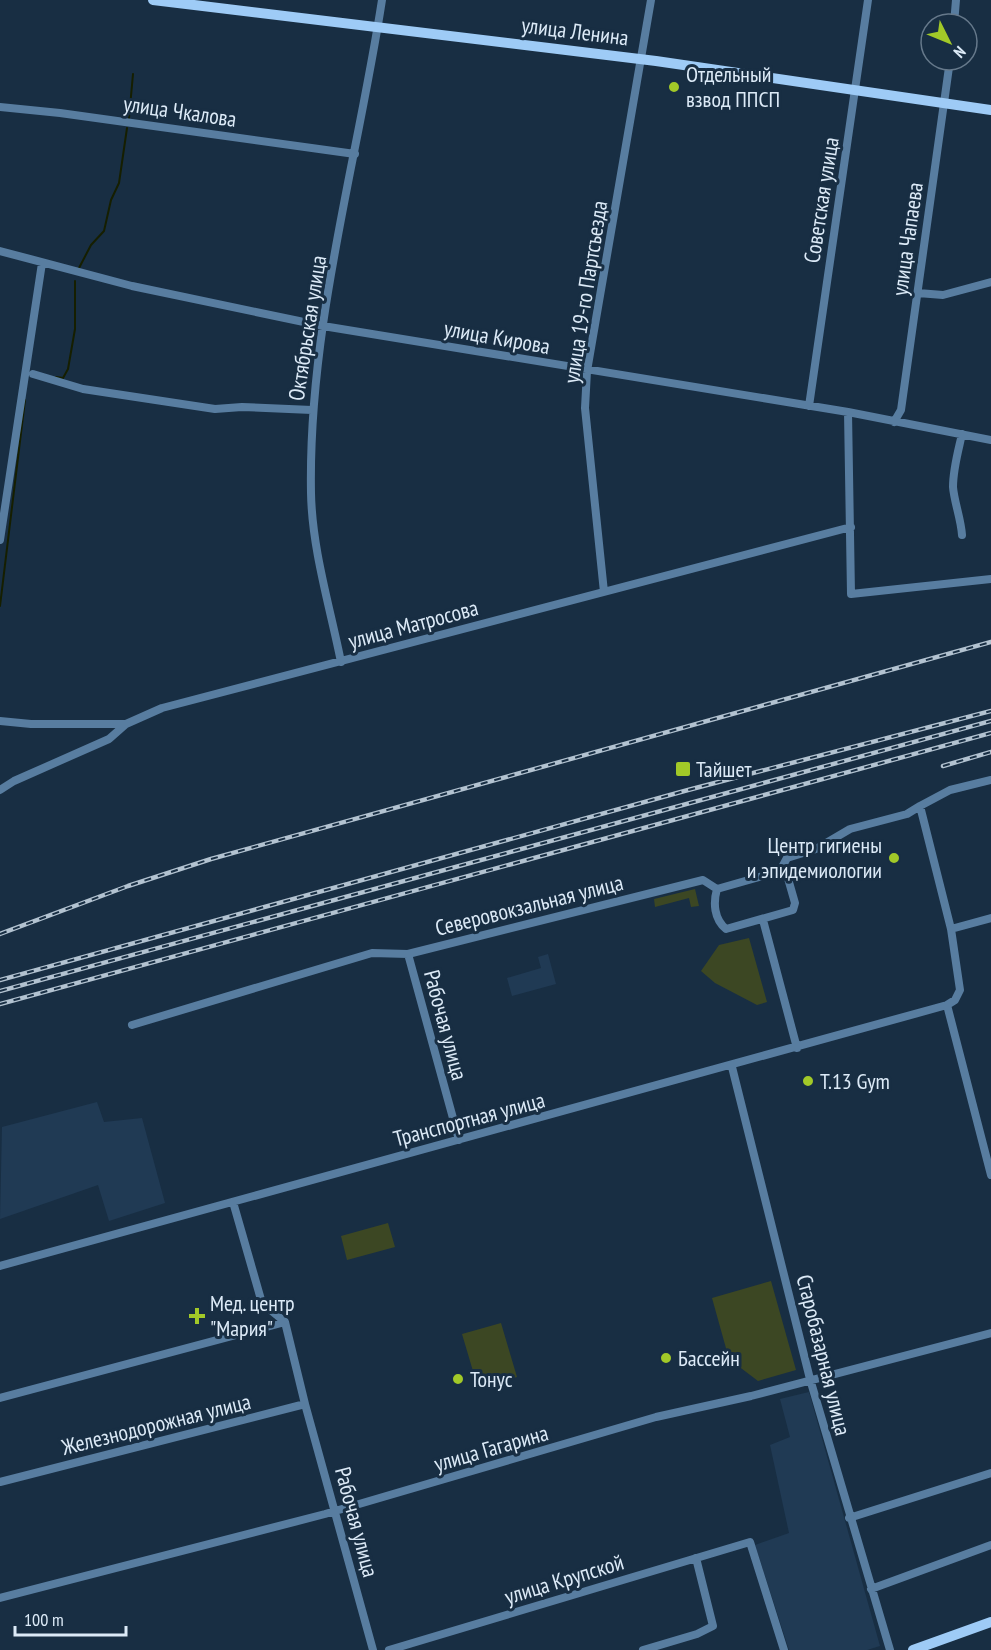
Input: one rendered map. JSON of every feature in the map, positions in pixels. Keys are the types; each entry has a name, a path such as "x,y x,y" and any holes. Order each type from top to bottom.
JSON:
{"main road":[{"name":"улица Ленина","path":"153,0 642,59 991,111"},
{"path":"913,1650 991,1622"}],"street":[{"name":"Октябрьская улица","path":"341,662 320,561 311,496 312,410 323,326 382,0"},
{"name":"улица 19-го Партсъезда","path":"604,592 585,408 587,371 651,0"},
{"name":"Советская улица","path":"809,406 857,90 868,0"},
{"name":"улица Чапаева","path":"894,422 902,410 949,72"},
{"name":"улица Чкалова","path":"0,107 60,112 355,154"},
{"name":"улица Кирова","path":"0,251 132,286 323,326 848,412 991,440"},
{"path":"0,540 42,262"},
{"path":"918,293 943,295 991,282"},
{"path":"33,374 83,389 215,409 242,406 312,410"},
{"path":"848,412 851,594 991,579"},
{"path":"962,434 954,468 953,490 960,511 963,535"},
{"name":"улица Матросова","path":"0,790 14,781 109,740 126,724 162,708 851,527"},
{"path":"0,721 31,724 126,724"},
{"name":"Северовокзальная улица","path":"132,1025 372,953 408,954 703,880 717,889 780,871 787,858 816,849 850,829 907,814 951,789 991,780"},
{"path":"920,806 951,929 960,990 955,1000 947,1005 991,1175"},
{"path":"717,889 713,901 720,924 726,929 763,920 793,910 795,903 787,875 780,871"},
{"path":"951,929 991,918"},
{"path":"763,920 797,1048"},
{"name":"Рабочая улица","path":"408,954 459,1140"},
{"name":"Транспортная улица","path":"0,1266 732,1067 947,1005"},
{"name":"Старобазарная улица","path":"732,1067 810,1380 849,1518 890,1650"},
{"path":"233,1202 262,1303 285,1322 305,1404"},
{"path":"0,1398 285,1322"},
{"name":"улица Гагарина","path":"0,1598 336,1510 542,1453 656,1417 991,1333"},
{"name":"Рабочая улица","path":"305,1404 373,1650"},
{"name":"Железнодорожная улица","path":"0,1482 305,1404"},
{"path":"849,1518 991,1473"},
{"name":"улица Крупской","path":"388,1650 750,1542 784,1650"},
{"path":"871,1588 991,1545"},
{"path":"643,1650 697,1634 713,1626 696,1558"}],"shaded area":[{"path":"548,954 556,984 512,996 507,978 541,968 538,957"},
{"path":"97,1102 104,1122 142,1118 165,1203 109,1221 98,1185 0,1219 2,1127"},
{"path":"809,1392 880,1646 867,1650 789,1650 755,1545 789,1533 770,1445 790,1437 780,1399"}],"green space":[{"path":"695,889 699,906 691,907 689,898 655,907 654,899"},
{"path":"749,938 767,1002 757,1005 715,983 701,971 719,945"},
{"path":"388,1223 395,1247 347,1260 341,1236"},
{"path":"771,1281 796,1370 758,1381 729,1359 712,1298"},
{"path":"501,1323 517,1377 478,1388 462,1334"}],"waterway":[{"path":"129,118 133,74"},
{"path":"79,268 91,245 104,231 111,200 119,183 127,128"},
{"path":"56,377 63,378 68,369 75,329 75,281"},
{"path":"0,606 25,400"}],"railway":[{"path":"0,934 128,886 211,859 991,642"},
{"path":"0,980 688,790 991,711"},
{"path":"0,991 991,721"},
{"path":"0,1004 991,733"},
{"path":"943,766 991,752"}],"place":[{"name":"Отдельный взвод ППСП","path":"674,87"},
{"name":"Тайшет","path":"683,769"},
{"name":"Центр гигиены и эпидемиологии","path":"894,858"},
{"name":"T.13 Gym","path":"808,1081"},
{"name":"Мед. центр \"Мария\"","path":"197,1316"},
{"name":"Бассейн","path":"666,1358"},
{"name":"Тонус","path":"458,1379"}]}
